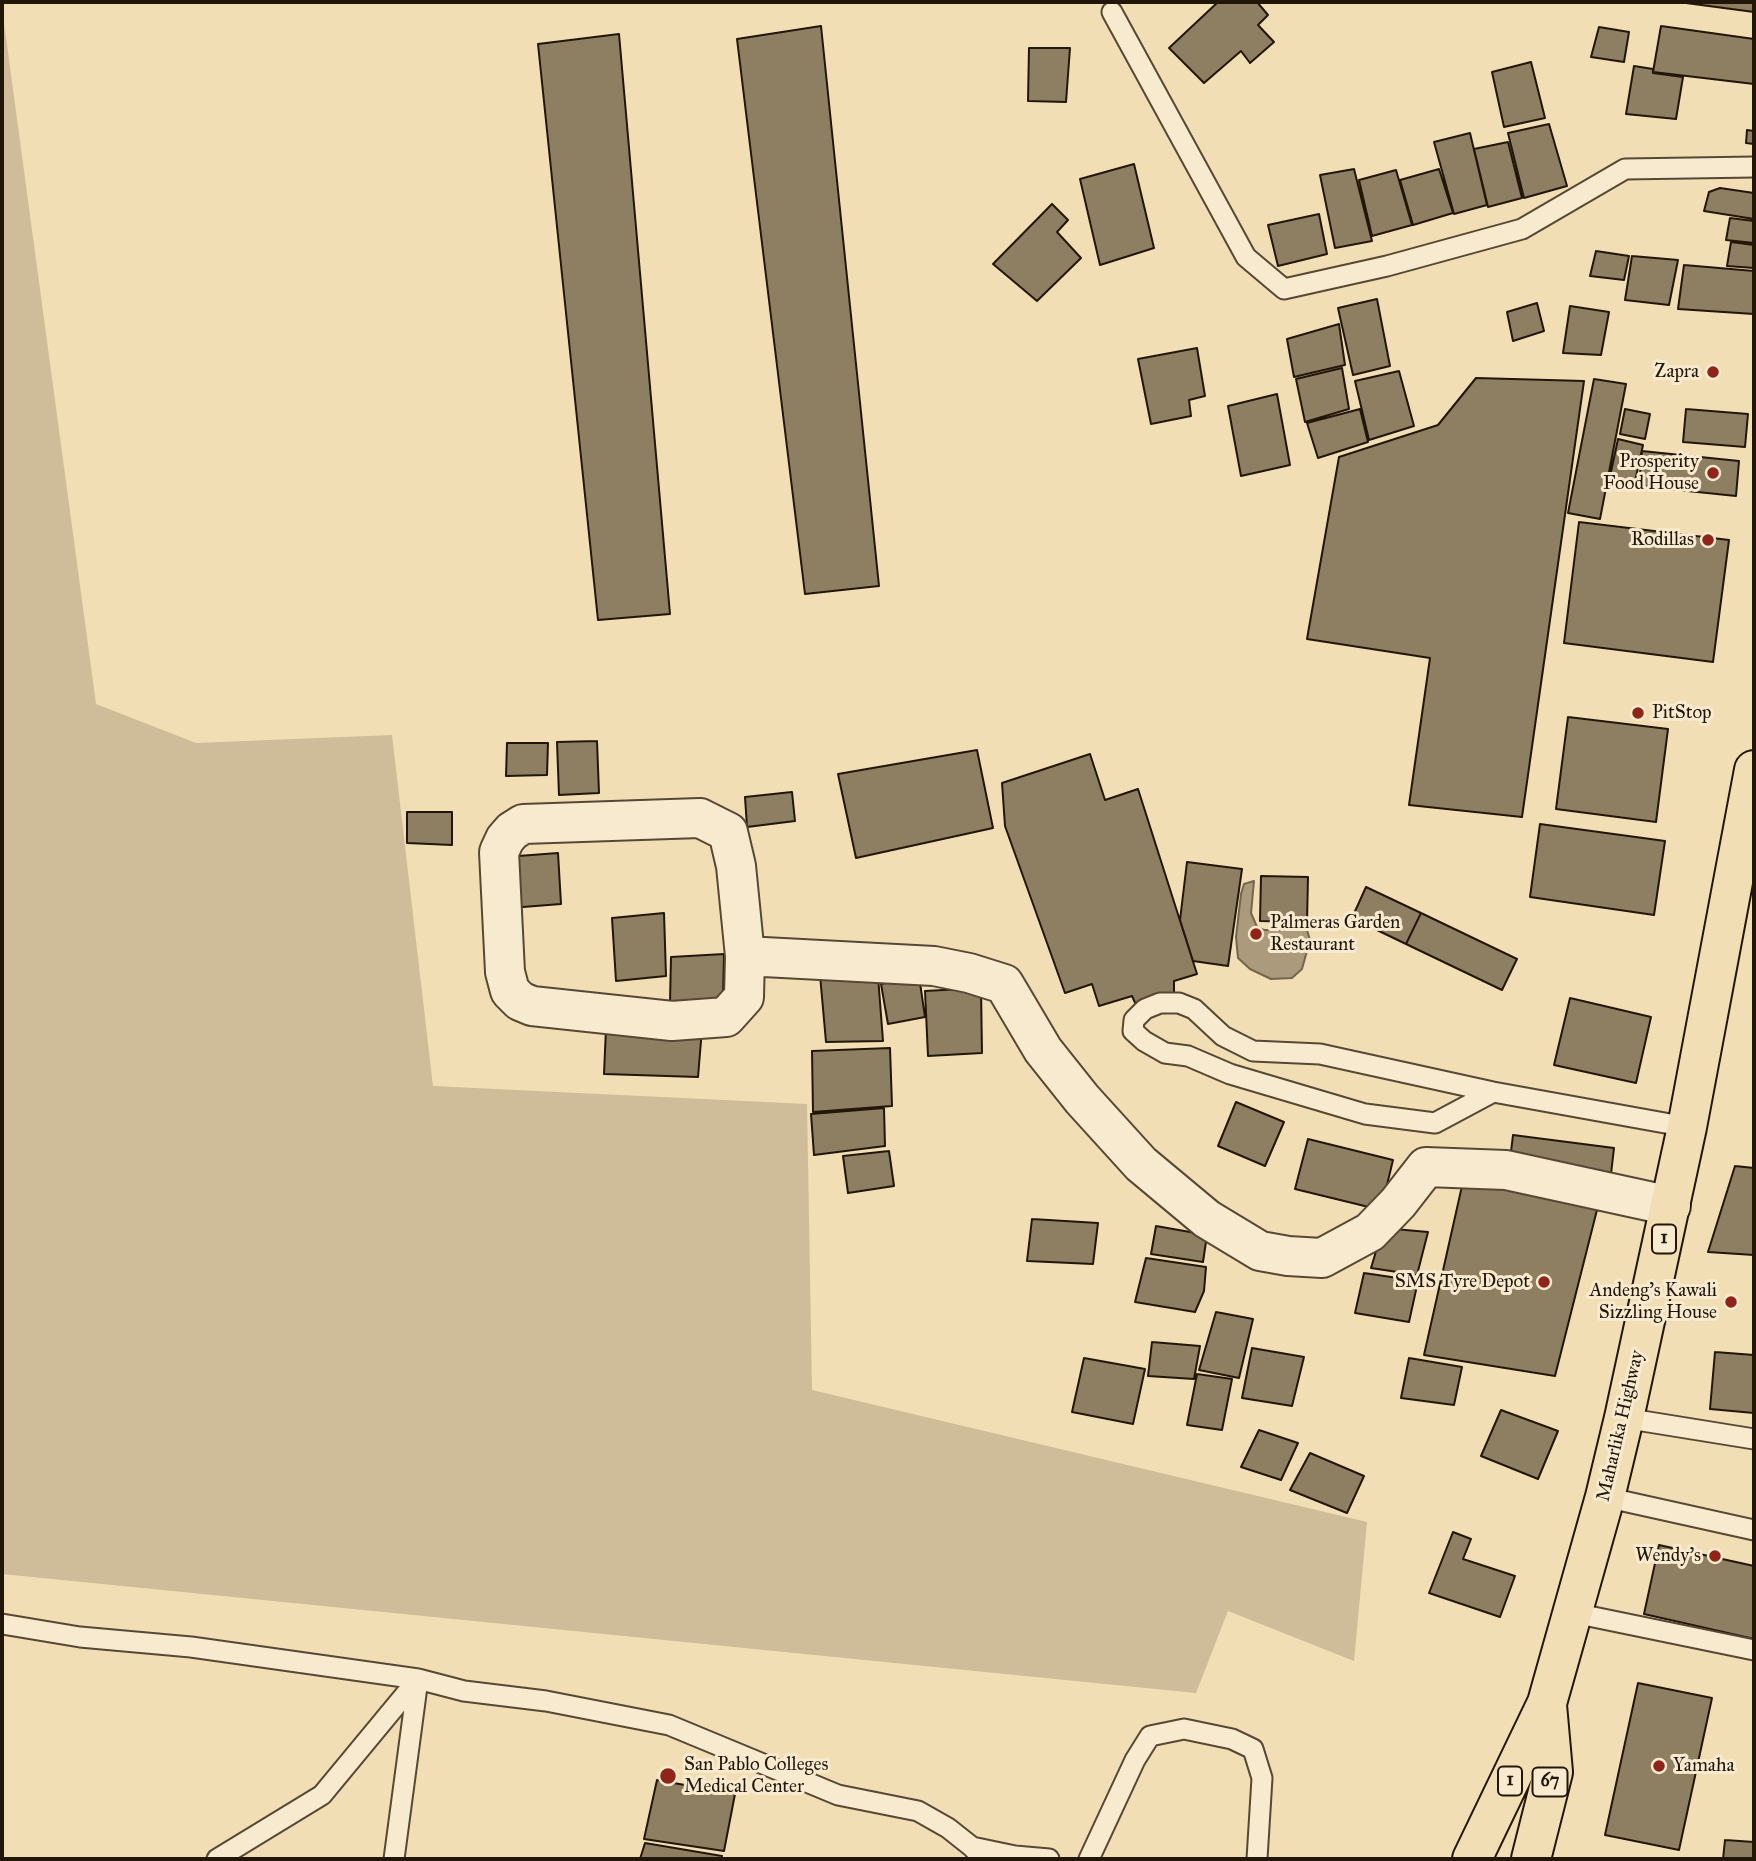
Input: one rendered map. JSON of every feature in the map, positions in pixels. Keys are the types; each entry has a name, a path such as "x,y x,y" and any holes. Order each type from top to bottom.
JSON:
{"main road":[{"name":"Maharlika Highway","path":"1472,1859 1547,1703 1605,1497 1671,1206 1754,770"},
{"name":"67","path":"1531,1859 1553,1772 1547,1703"}],"street":[{"path":"700,818 728,832 736,866 745,956 744,997 726,1017 672,1021 532,1006 520,1001 510,991 505,972 499,852 505,839 523,824 700,818"},
{"path":"745,956 934,966 1004,984 1043,1050 1082,1099 1141,1164 1207,1219 1260,1251 1322,1258 1370,1232 1398,1203 1426,1167 1506,1170 1671,1206"}],"lane":[{"path":"1112,12 1247,257 1284,289 1387,266 1522,229 1625,169 1754,167"},
{"path":"1493,1092 1435,1123 1366,1114 1230,1074 1188,1056 1165,1053 1133,1031 1135,1020 1145,1009 1160,1003 1179,1003 1194,1009 1223,1036 1253,1051 1320,1055 1493,1092 1687,1127"},
{"path":"1625,1418 1754,1439"},
{"path":"1605,1497 1754,1530"},
{"path":"1574,1613 1754,1650"},
{"path":"2,1624 80,1637 191,1647 418,1679 464,1691 546,1701 669,1725 838,1795 918,1811 948,1828 977,1853 1049,1859"},
{"path":"217,1859 322,1795 418,1679"},
{"path":"394,1859 418,1679"},
{"path":"1089,1859 1135,1760 1150,1736 1184,1729 1232,1739 1253,1749 1262,1778 1257,1859"}],"shaded area":[{"path":"2,8 96,704 196,743 392,735 433,1086 807,1104 812,1390 1367,1522 1354,1661 1228,1611 1196,1693 2,1574"},
{"path":"1254,881 1251,913 1257,927 1264,930 1307,930 1310,940 1302,969 1292,978 1271,979 1250,969 1238,958 1236,937 1241,894 1244,884"}],"building":[{"path":"1218,2 1257,2 1268,15 1258,25 1274,42 1250,63 1241,51 1204,83 1169,48"},
{"path":"1754,2 1754,12 1686,3"},
{"path":"821,26 879,586 805,594 737,39"},
{"path":"1661,26 1754,39 1754,84 1653,72"},
{"path":"1599,27 1629,32 1624,62 1591,57"},
{"path":"619,34 670,614 598,620 538,44"},
{"path":"1029,48 1070,48 1066,102 1028,101"},
{"path":"1531,62 1545,118 1504,127 1492,72"},
{"path":"1634,66 1653,69 1653,73 1683,77 1676,119 1626,114"},
{"path":"1549,124 1567,186 1524,198 1508,133"},
{"path":"1747,130 1754,131 1754,144 1746,143"},
{"path":"1470,133 1487,205 1454,214 1434,142"},
{"path":"1508,142 1522,198 1488,207 1474,149"},
{"path":"1134,164 1154,248 1100,265 1080,179"},
{"path":"1354,169 1372,241 1335,248 1320,175"},
{"path":"1439,169 1453,213 1413,225 1400,180"},
{"path":"1396,170 1412,225 1372,236 1359,180"},
{"path":"1720,188 1754,193 1754,219 1704,211 1709,192"},
{"path":"1052,204 1068,220 1057,232 1081,258 1037,301 993,264"},
{"path":"1319,214 1327,254 1278,266 1268,225"},
{"path":"1730,218 1754,221 1754,243 1726,240"},
{"path":"1731,242 1754,245 1754,268 1727,266"},
{"path":"1596,251 1629,256 1624,280 1590,276"},
{"path":"1632,256 1678,260 1669,305 1625,300"},
{"path":"1684,265 1754,271 1754,314 1678,309"},
{"path":"1377,299 1390,366 1353,375 1338,308"},
{"path":"1537,303 1544,331 1513,341 1507,312"},
{"path":"1570,306 1609,312 1601,355 1563,353"},
{"path":"1339,324 1345,365 1294,377 1287,339"},
{"path":"1197,348 1205,396 1189,400 1191,416 1151,424 1138,359"},
{"path":"1342,368 1349,409 1305,422 1296,379"},
{"path":"1399,371 1414,426 1369,440 1355,381"},
{"path":"1476,378 1584,381 1522,817 1409,805 1430,658 1307,639 1339,457 1438,425"},
{"path":"1594,379 1626,384 1600,519 1568,513"},
{"path":"1277,394 1290,465 1241,476 1228,406"},
{"path":"1360,409 1368,442 1318,458 1307,423"},
{"path":"1625,409 1650,414 1645,439 1620,434"},
{"path":"1686,409 1748,414 1745,447 1683,442"},
{"path":"1618,439 1643,445 1634,486 1609,481"},
{"path":"1642,451 1739,461 1736,496 1639,486"},
{"path":"1579,522 1729,540 1713,662 1564,643"},
{"path":"1568,717 1668,729 1656,822 1556,809"},
{"path":"597,741 599,793 559,795 557,742"},
{"path":"507,743 548,743 547,775 506,776"},
{"path":"977,750 993,828 856,858 838,774"},
{"path":"1090,754 1105,800 1138,789 1197,974 1174,981 1174,996 1137,1007 1132,996 1099,1006 1092,984 1065,993 1005,826 1002,783"},
{"path":"792,792 795,821 747,827 745,797"},
{"path":"407,812 452,812 452,845 407,843"},
{"path":"1540,824 1665,841 1654,915 1530,897"},
{"path":"558,853 561,904 510,908 505,857"},
{"path":"1187,862 1242,869 1228,966 1193,961 1180,920"},
{"path":"1261,876 1308,877 1307,922 1260,921"},
{"path":"1366,887 1421,913 1406,944 1352,918"},
{"path":"664,913 666,976 616,981 612,918"},
{"path":"1421,913 1517,959 1502,990 1406,944"},
{"path":"724,954 723,998 670,1002 671,957"},
{"path":"820,975 878,976 883,1041 826,1042"},
{"path":"919,976 925,1017 888,1024 881,984"},
{"path":"981,988 982,1053 928,1056 925,991"},
{"path":"1570,998 1651,1017 1636,1083 1554,1065"},
{"path":"606,1028 702,1029 698,1077 604,1074"},
{"path":"890,1048 892,1106 813,1112 812,1051"},
{"path":"1236,1102 1284,1122 1265,1166 1218,1146"},
{"path":"884,1108 885,1146 814,1155 811,1114"},
{"path":"1513,1135 1614,1148 1611,1174 1510,1160"},
{"path":"1308,1139 1393,1160 1381,1210 1295,1189"},
{"path":"889,1151 894,1186 848,1193 843,1156"},
{"path":"1735,1166 1754,1168 1754,1255 1708,1252"},
{"path":"1464,1177 1600,1198 1555,1376 1424,1355"},
{"path":"1032,1219 1098,1223 1093,1264 1027,1261"},
{"path":"1156,1226 1207,1235 1203,1262 1151,1254"},
{"path":"1383,1228 1428,1232 1417,1275 1371,1268"},
{"path":"1146,1258 1206,1267 1204,1291 1195,1312 1135,1302"},
{"path":"1364,1273 1418,1281 1409,1322 1355,1313"},
{"path":"1216,1312 1253,1319 1239,1378 1199,1370"},
{"path":"1152,1342 1200,1346 1194,1379 1148,1376"},
{"path":"1252,1348 1304,1357 1292,1406 1242,1398"},
{"path":"1715,1352 1754,1355 1754,1413 1710,1409"},
{"path":"1084,1358 1145,1369 1133,1424 1072,1412"},
{"path":"1409,1358 1462,1367 1454,1405 1401,1398"},
{"path":"1197,1374 1232,1379 1222,1430 1187,1425"},
{"path":"1501,1410 1558,1431 1538,1479 1481,1456"},
{"path":"1259,1430 1298,1443 1281,1480 1241,1467"},
{"path":"1310,1453 1364,1476 1347,1513 1290,1490"},
{"path":"1453,1532 1471,1539 1463,1559 1515,1576 1500,1617 1429,1593"},
{"path":"1659,1545 1754,1566 1754,1639 1644,1614"},
{"name":"Yamaha","path":"1638,1683 1712,1698 1679,1850 1605,1835"},
{"path":"657,1780 735,1794 724,1851 644,1839"},
{"path":"1725,1840 1754,1842 1754,1859 1723,1859"},
{"path":"645,1843 722,1856 721,1859 640,1859"}],"place":[{"name":"Zapra","path":"1713,372"},
{"name":"Prosperity Food House","path":"1713,473"},
{"name":"Rodillas","path":"1708,540"},
{"name":"PitStop","path":"1638,713"},
{"name":"Palmeras Garden Restaurant","path":"1256,934"},
{"name":"SMS Tyre Depot","path":"1544,1282"},
{"name":"Andeng’s Kawali Sizzling House","path":"1731,1302"},
{"name":"Wendy's","path":"1715,1556"},
{"name":"Yamaha","path":"1659,1766"},
{"name":"San Pablo Colleges Medical Center","path":"668,1776"}]}
